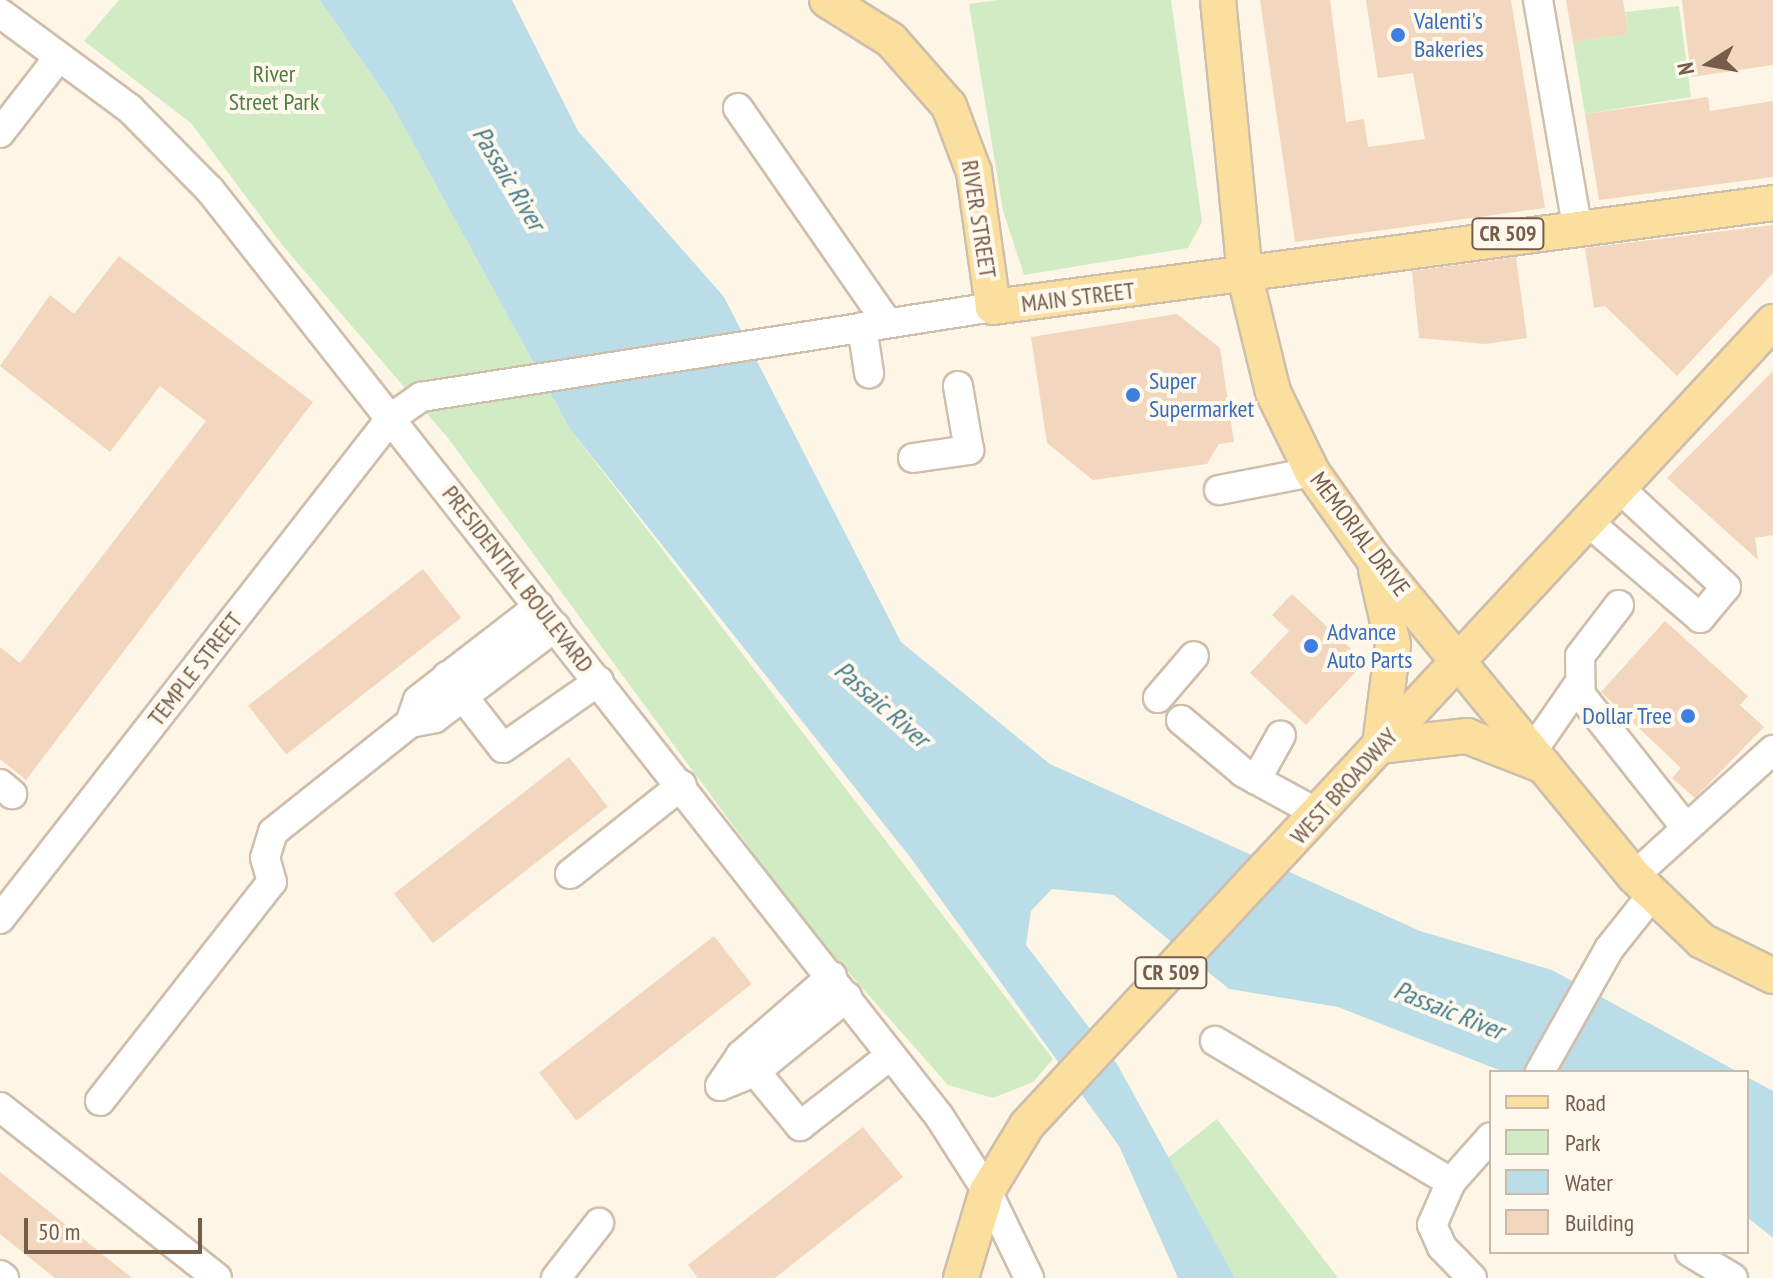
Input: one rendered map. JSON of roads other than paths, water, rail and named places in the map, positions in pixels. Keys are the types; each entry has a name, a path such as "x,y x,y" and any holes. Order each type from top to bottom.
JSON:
{"main road":[{"name":"RIVER STREET","path":"827,0 891,40 949,106 974,172 993,307"},
{"name":"MEMORIAL DRIVE","path":"1218,0 1245,277 1273,392 1312,472 1373,558 1461,658 1643,885 1702,941 1773,976"},
{"name":"MAIN STREET","path":"993,307 1245,277 1397,247 1773,203"},
{"name":"WEST BROADWAY","path":"961,1278 987,1191 1004,1155 1773,322"},
{"path":"1373,558 1393,644 1379,746 1467,736 1539,758"}],"street":[{"path":"1538,0 1577,225"},
{"name":"PRESIDENTIAL BOULEVARD","path":"0,13 167,142 391,418 840,987 987,1191 1029,1278"},
{"path":"0,133 59,57"},
{"path":"738,108 874,324 869,373"},
{"name":"MAIN STREET","path":"391,418 421,397 993,307"},
{"path":"913,458 969,450 958,386"},
{"name":"TEMPLE STREET","path":"0,919 391,418"},
{"path":"1219,490 1312,472"},
{"path":"1587,521 1700,618 1726,587 1618,487"},
{"path":"1539,758 1578,685 1580,656 1619,605"},
{"path":"100,1101 272,882 265,858 273,832 410,723 435,718 456,687 547,616"},
{"path":"1158,698 1194,656"},
{"path":"456,687 503,748 599,681"},
{"path":"1578,685 1686,828"},
{"path":"1181,720 1256,780 1294,794 1319,814"},
{"path":"1256,780 1281,735"},
{"path":"1541,1070 1643,885 1686,828 1773,750"},
{"path":"570,874 682,785"},
{"path":"720,1086 840,987"},
{"path":"1215,1041 1451,1182"},
{"path":"748,1063 800,1126 891,1055"},
{"path":"0,1107 217,1278"},
{"path":"1472,1278 1442,1247 1432,1225 1451,1182 1489,1139"},
{"path":"556,1278 599,1223"},
{"path":"1693,1254 1733,1278"}],"water":[{"name":"Passaic River","path":"320,0 512,0 578,131 724,297 901,642 1050,764 1420,931 1552,970 1734,1070 1499,1070 1338,1007 1229,989 1114,895 1052,889 1031,911 1026,945 1117,1064 1235,1278 1178,1278 1119,1146 910,857 570,429 391,103"},
{"path":"1749,1078 1773,1091 1773,1238 1749,1219"}],"place":[{"name":"Valenti's Bakeries","path":"1398,35"},
{"name":"Super Supermarket","path":"1133,395"},
{"name":"Advance Auto Parts","path":"1311,646"},
{"name":"Dollar Tree","path":"1688,716"}],"park label":[{"name":"River Street Park","path":"274,88"}]}
